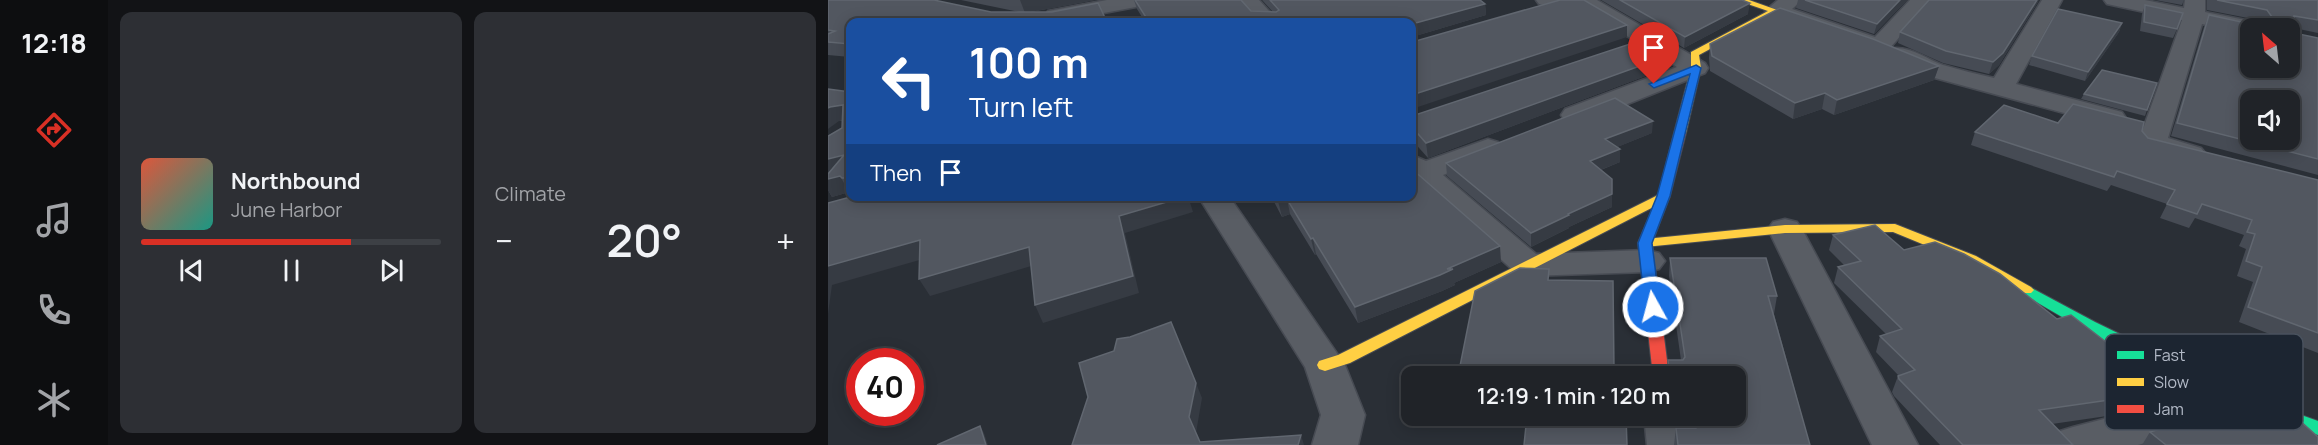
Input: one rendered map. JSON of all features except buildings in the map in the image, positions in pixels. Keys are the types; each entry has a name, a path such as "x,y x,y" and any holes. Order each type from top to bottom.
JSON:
{"street":[{"path":"1060,0 1035,18 1141,0"},
{"path":"1582,0 1651,39 1696,68"},
{"path":"1740,0 1784,6 1933,70 2156,130"},
{"path":"1879,46 1922,0"},
{"path":"2001,88 2052,0"},
{"path":"2114,0 2194,8 2240,24"},
{"path":"1660,366 1646,252 1664,196 1696,68 1694,54 1784,6"},
{"path":"2194,8 2152,143 2215,160"},
{"path":"1619,50 1651,39"},
{"path":"1554,123 1696,68"},
{"path":"1417,169 1510,140"},
{"path":"1417,169 1528,265 1646,252 1785,229 1895,228 1971,259 2105,334"},
{"path":"1325,365 1344,359 1664,196"},
{"path":"1216,201 1325,365 1343,415 1335,445"},
{"path":"1785,229 1895,445"},
{"path":"2303,423 2318,428"},
{"path":"1667,426 1670,445"},
{"path":"2087,443 2133,430"}],"traffic: fast":[{"path":"2026,290 2105,334"},
{"path":"2303,423 2318,428"}],"traffic: slow":[{"path":"1680,133 1696,68 1694,54 1776,11 1740,0"},
{"path":"1325,365 1344,359 1664,196"},
{"path":"1645,243 1785,229 1895,228 1971,259 2026,290"}],"traffic: jam":[{"path":"1660,366 1645,243 1664,196 1680,133"}],"route":[{"path":"1653,307 1645,243 1664,196 1696,68 1654,84"}]}
